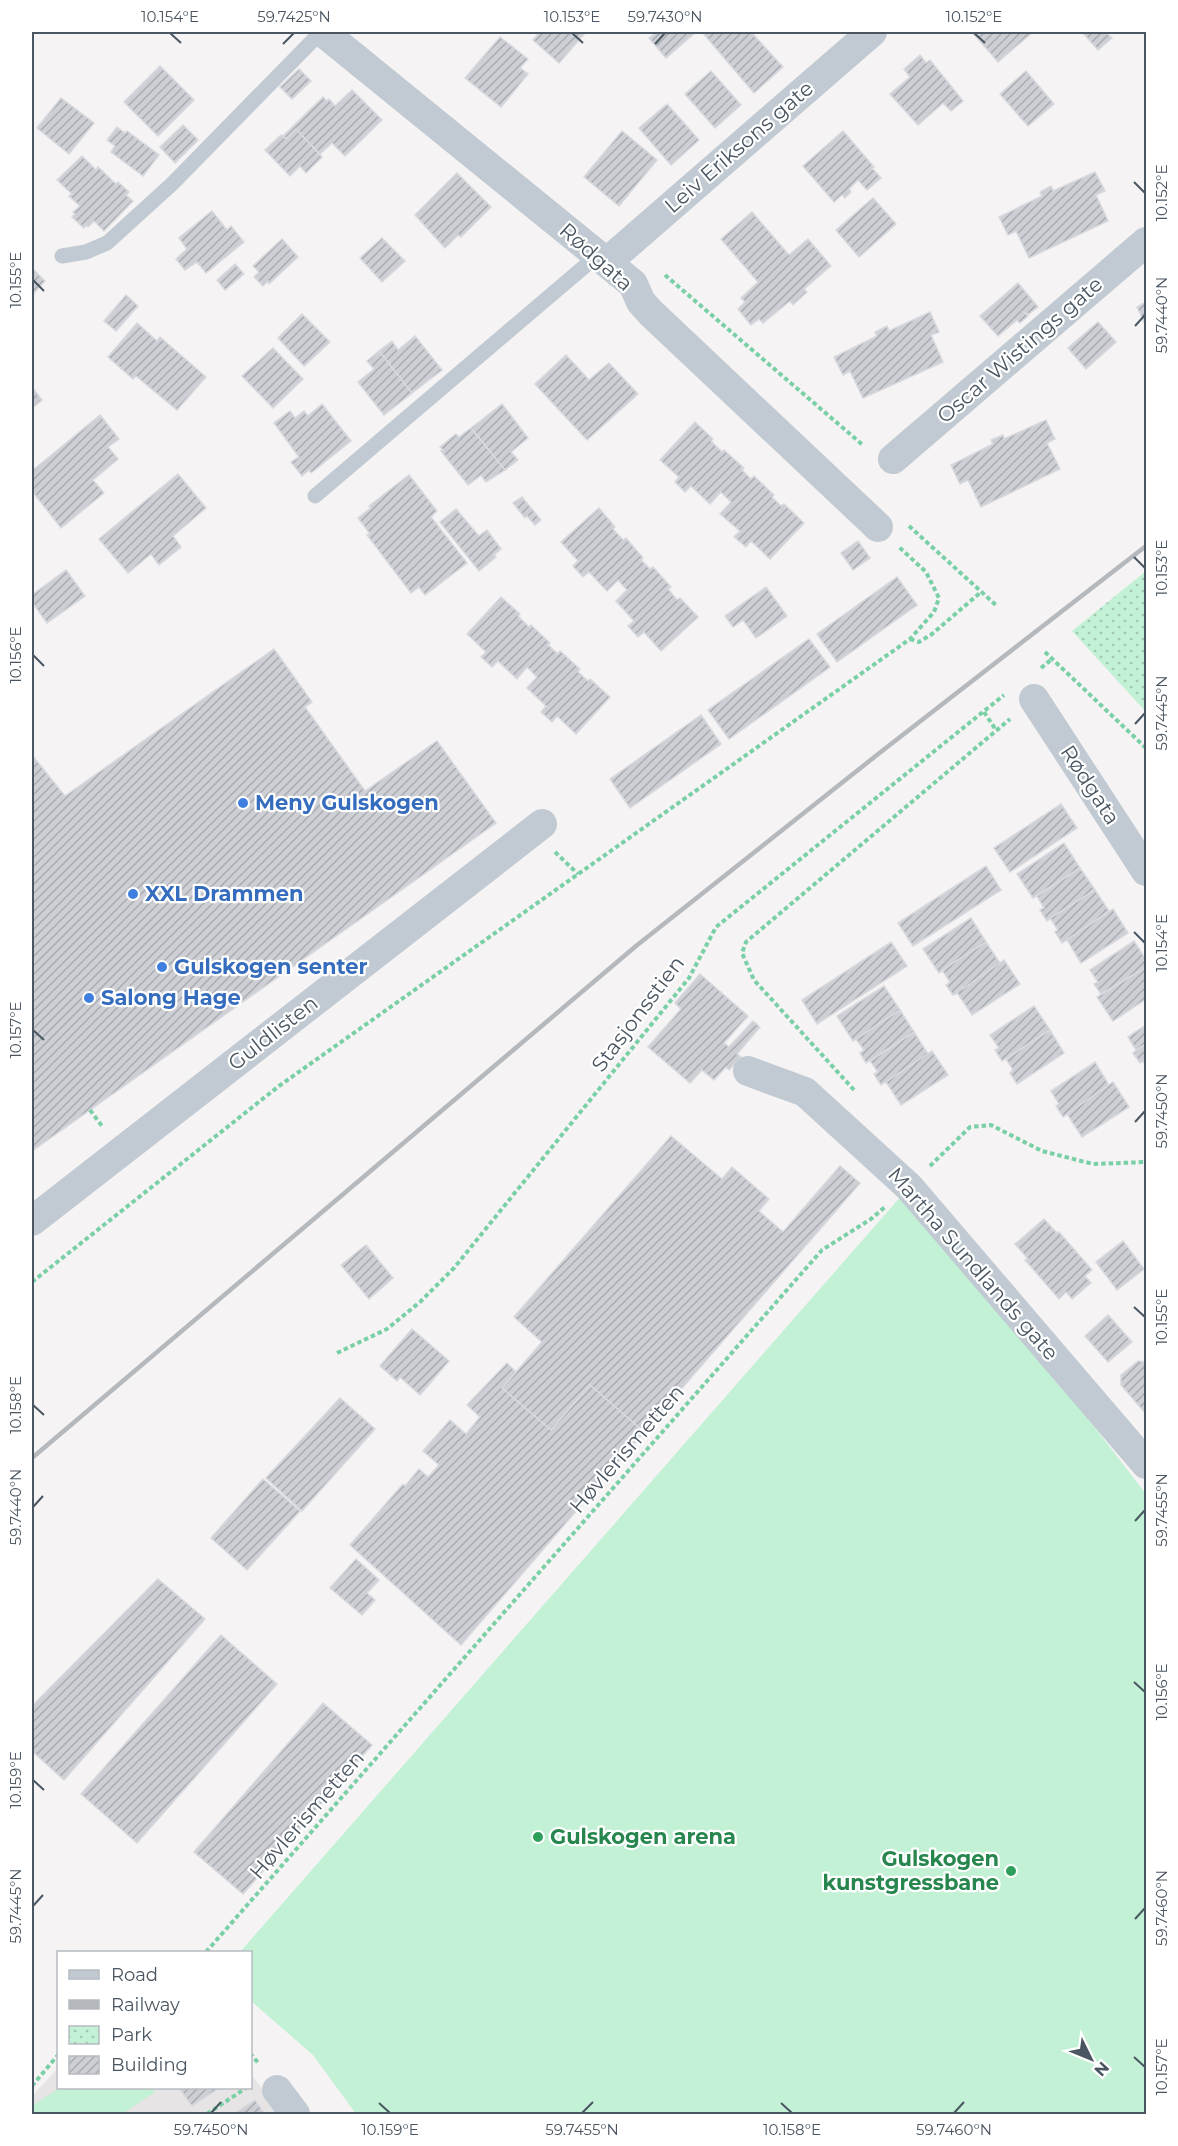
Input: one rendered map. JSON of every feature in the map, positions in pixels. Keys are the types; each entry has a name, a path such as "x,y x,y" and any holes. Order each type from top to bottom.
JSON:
{"street":[{"name":"Rødgata","path":"322,32 633,284 641,302 651,313 878,527"},
{"name":"Leiv Eriksons gate","path":"603,258 872,32"},
{"name":"Oscar Wistings gate","path":"893,459 1146,242"},
{"name":"Rødgata","path":"1034,699 1146,871"},
{"name":"Guldlisten","path":"32,1221 542,824"},
{"name":"Martha Sundlands gate","path":"748,1071 805,1092 909,1187 1146,1464"},
{"path":"277,2090 296,2115"}],"lane":[{"path":"63,256 86,252 107,243 171,184 322,32"},
{"path":"315,495 603,258"}],"path":[{"path":"633,284 660,271 870,450 893,459"},
{"path":"32,1282 279,1086 910,639 934,612 939,598 926,572 878,527"},
{"path":"910,639 919,642 932,634 981,592"},
{"path":"1045,652 1146,748"},
{"path":"776,1005 754,980 742,953 746,942 1034,699"},
{"name":"Stasjonsstien","path":"337,1353 387,1329 420,1302 454,1268 689,978 716,927 994,703"},
{"path":"984,712 996,730"},
{"name":"Høvlerismetten","path":"208,1951 822,1250 871,1219 909,1187 970,1126 992,1125 1042,1151 1093,1164 1146,1161"},
{"path":"32,2086 57,2056"},
{"path":"207,2115 245,2089"}],"shaded area":[{"path":"57,2069 57,2089 252,2089 252,2075 281,2114 32,2114 32,2096"}],"green space":[{"path":"1146,571 1146,712 1072,631"},
{"path":"909,1187 1146,1494 1146,2114 356,2114 313,2055 252,2002 252,1951 241,1951"},
{"path":"58,2089 153,2089 155,2092 122,2114 33,2114 32,2106"}],"building":[{"path":"540,32 586,32 559,63 533,40"},
{"path":"657,32 696,32 666,58 649,38"},
{"path":"702,32 751,32 783,67 754,93"},
{"path":"972,32 1033,32 998,62"},
{"path":"1082,32 1106,32 1112,38 1098,50"},
{"path":"500,37 528,59 520,68 528,74 501,107 465,78"},
{"path":"920,55 926,63 930,60 963,101 951,111 943,103 918,125 890,94 910,77 904,69"},
{"path":"160,66 194,100 158,136 124,102"},
{"path":"299,69 311,81 292,99 280,87"},
{"path":"711,71 741,105 715,128 685,94"},
{"path":"1026,71 1054,104 1028,126 1000,94"},
{"path":"352,90 382,120 345,156 332,143 320,154 296,129 286,139 283,136 323,97 327,101 329,99 335,106"},
{"path":"61,98 94,123 69,154 37,128"},
{"path":"667,104 699,140 671,165 639,128"},
{"path":"183,125 198,140 175,163 160,147"},
{"path":"117,127 125,133 127,131 159,155 143,176 111,152 115,146 107,140"},
{"path":"296,129 322,157 306,173 300,166 290,176 265,150 281,135 286,139"},
{"path":"622,131 657,160 619,206 584,177"},
{"path":"843,131 881,178 867,190 858,180 849,189 851,192 845,198 842,195 834,202 803,166"},
{"path":"82,156 96,170 98,167 116,184 118,182 129,192 126,195 133,201 104,231 94,221 84,228 72,217 75,214 73,212 80,206 69,196 72,194 57,180"},
{"path":"1095,172 1105,191 1096,195 1108,221 1029,258 1016,231 1008,235 999,217 1042,196 1040,192 1051,186 1053,191"},
{"path":"457,173 491,207 461,237 458,235 445,248 415,215"},
{"path":"873,198 896,224 859,257 836,230"},
{"path":"212,211 227,230 231,226 244,242 206,273 197,262 185,270 176,259 187,249 179,238"},
{"path":"752,212 789,255 808,239 831,266 804,289 807,292 793,305 790,301 763,323 759,319 751,325 738,309 745,302 741,298 758,282 721,239"},
{"path":"382,238 405,261 382,282 360,258"},
{"path":"282,239 298,257 269,284 268,281 263,286 254,277 259,272 253,266"},
{"path":"235,264 244,274 225,290 217,280"},
{"path":"32,268 45,281 32,295"},
{"path":"1018,283 1038,307 1029,314 1025,313 1028,316 1020,323 1017,320 998,336 980,316"},
{"path":"126,295 138,306 116,331 104,321"},
{"path":"1146,302 1146,326 1137,307"},
{"path":"930,312 939,332 931,335 943,362 863,398 850,371 843,375 834,357 877,336 875,332 887,326 889,331"},
{"path":"302,314 330,342 304,366 278,338"},
{"path":"1098,322 1116,342 1086,369 1068,348"},
{"path":"137,323 157,341 160,337 206,377 177,410 136,376 133,379 108,357"},
{"path":"415,336 442,370 412,393 379,351 392,341 398,350"},
{"path":"273,348 303,379 273,408 242,376"},
{"path":"379,351 412,393 384,415 358,382 374,369 367,361"},
{"path":"566,355 589,380 609,363 638,394 587,440 535,384"},
{"path":"32,387 42,400 32,408"},
{"path":"322,404 351,441 311,473 309,470 302,476 291,462 299,457 274,423 290,411 295,418 304,411 308,416"},
{"path":"502,404 528,438 511,452 518,460 505,470 471,428"},
{"path":"100,415 119,439 108,447 118,459 93,480 104,493 61,528 32,491 32,471"},
{"path":"1046,420 1055,439 1047,443 1060,469 981,507 968,480 960,484 951,465 993,444 991,440 1003,435 1004,439"},
{"path":"695,422 713,439 711,441 722,452 724,450 744,468 742,470 751,479 754,476 774,495 772,497 781,506 784,504 804,523 770,559 751,541 746,547 734,537 740,531 720,514 731,502 721,492 710,504 691,486 685,492 675,482 679,477 660,460"},
{"path":"471,428 505,470 486,482 481,475 468,485 440,447 456,434 459,437"},
{"path":"178,474 206,508 173,536 181,547 159,565 151,554 128,573 99,539"},
{"path":"409,475 437,511 431,517 467,563 425,595 419,587 411,593 367,535 370,534 358,518 371,508 369,506"},
{"path":"522,497 541,520 535,525 527,516 525,518 513,503"},
{"path":"599,508 615,527 613,529 623,540 626,538 643,558 641,560 650,569 653,567 671,587 668,589 677,600 680,598 698,617 661,651 644,632 638,637 628,626 634,621 616,601 627,590 618,580 607,591 589,572 583,577 573,566 578,561 561,542"},
{"path":"456,509 479,536 487,530 501,549 494,555 496,557 479,571 440,522"},
{"path":"858,541 870,558 853,570 841,553"},
{"path":"66,570 85,596 47,623 32,602 32,595"},
{"path":"897,577 917,605 837,662 817,634"},
{"path":"766,587 787,616 756,638 743,620 733,627 725,616"},
{"path":"501,597 520,614 518,616 529,627 531,625 550,643 548,645 558,654 560,651 580,669 578,672 588,681 590,679 610,697 576,734 557,716 552,722 541,712 546,706 527,688 537,677 527,667 517,679 498,661 492,667 481,657 486,652 467,634"},
{"path":"809,639 830,667 729,739 708,710"},
{"name":"Gulskogen senter","path":"274,649 312,702 305,707 365,791 437,741 496,823 32,1151 32,755 65,796"},
{"path":"701,715 721,744 630,808 610,779"},
{"path":"1061,804 1077,828 1010,872 994,848"},
{"path":"1064,843 1080,868 1033,898 1017,874"},
{"path":"986,866 1001,890 913,946 898,923"},
{"path":"1080,868 1095,890 1047,921 1040,910 1044,908 1037,896"},
{"path":"1095,890 1109,911 1062,943 1055,932 1058,930 1050,918"},
{"path":"1113,909 1128,933 1081,963 1067,940"},
{"path":"971,918 986,942 939,973 923,949"},
{"path":"1134,941 1146,960 1146,967 1101,994 1094,984 1098,982 1090,970"},
{"path":"891,942 907,966 817,1024 802,1000"},
{"path":"986,942 1000,963 953,995 946,985 950,982 942,970"},
{"path":"1004,960 1020,984 972,1015 956,991 962,987 963,989"},
{"path":"1145,968 1146,999 1113,1021 1097,997"},
{"path":"700,974 748,1016 724,1043 729,1047 753,1021 760,1027 737,1054 741,1057 729,1070 726,1067 714,1080 702,1070 690,1083 648,1047 681,1009 675,1003"},
{"path":"884,986 900,1010 853,1041 837,1016"},
{"path":"1034,1006 1050,1030 1002,1061 995,1050 999,1048 990,1035"},
{"path":"900,1010 914,1032 866,1063 860,1053 864,1050 856,1039"},
{"path":"1146,1025 1146,1044 1136,1050 1128,1037"},
{"path":"1050,1030 1064,1053 1017,1084 1010,1073 1013,1070 1006,1059"},
{"path":"914,1032 928,1054 881,1085 874,1074 878,1072 870,1061"},
{"path":"1146,1044 1146,1066 1143,1061 1140,1063 1133,1053"},
{"path":"932,1051 948,1075 901,1105 886,1082"},
{"path":"1095,1062 1109,1085 1063,1117 1056,1106 1059,1104 1051,1091"},
{"path":"1113,1082 1129,1107 1082,1137 1067,1114"},
{"path":"671,1136 722,1179 732,1167 769,1199 759,1211 783,1232 840,1166 860,1183 644,1432 590,1385 551,1430 502,1388 542,1342 514,1317"},
{"path":"1044,1219 1057,1233 1059,1232 1092,1270 1085,1276 1091,1283 1072,1299 1066,1292 1059,1299 1025,1260 1028,1259 1015,1244"},
{"path":"1123,1241 1144,1269 1117,1290 1096,1262"},
{"path":"366,1245 393,1278 369,1299 341,1265"},
{"path":"1108,1315 1132,1342 1108,1362 1085,1336"},
{"path":"412,1329 449,1361 420,1395 400,1377 397,1381 380,1366"},
{"path":"1138,1361 1146,1362 1146,1414 1121,1385 1121,1375"},
{"path":"507,1363 516,1372 502,1388 551,1430 590,1385 644,1432 461,1645 350,1545 419,1469 428,1477 439,1465 423,1451 450,1420 466,1434 480,1417 467,1405"},
{"path":"340,1398 375,1429 302,1511 266,1478"},
{"path":"263,1479 300,1511 247,1570 211,1538"},
{"path":"356,1559 379,1580 367,1593 375,1600 362,1615 330,1588"},
{"path":"158,1579 205,1619 64,1780 32,1751 32,1706"},
{"path":"221,1635 277,1684 137,1843 81,1794"},
{"path":"323,1703 372,1745 243,1894 194,1852"},
{"path":"180,2089 218,2089 192,2106"},
{"path":"255,2100 265,2114 234,2114"}],"railway":[{"path":"32,1458 636,946 1146,546"}],"place":[{"name":"Meny Gulskogen","path":"243,803"},
{"name":"XXL Drammen","path":"133,894"},
{"name":"Gulskogen senter","path":"162,967"},
{"name":"Salong Hage","path":"89,998"},
{"name":"Gulskogen arena","path":"538,1837"},
{"name":"Gulskogen kunstgressbane","path":"1011,1871"}]}
